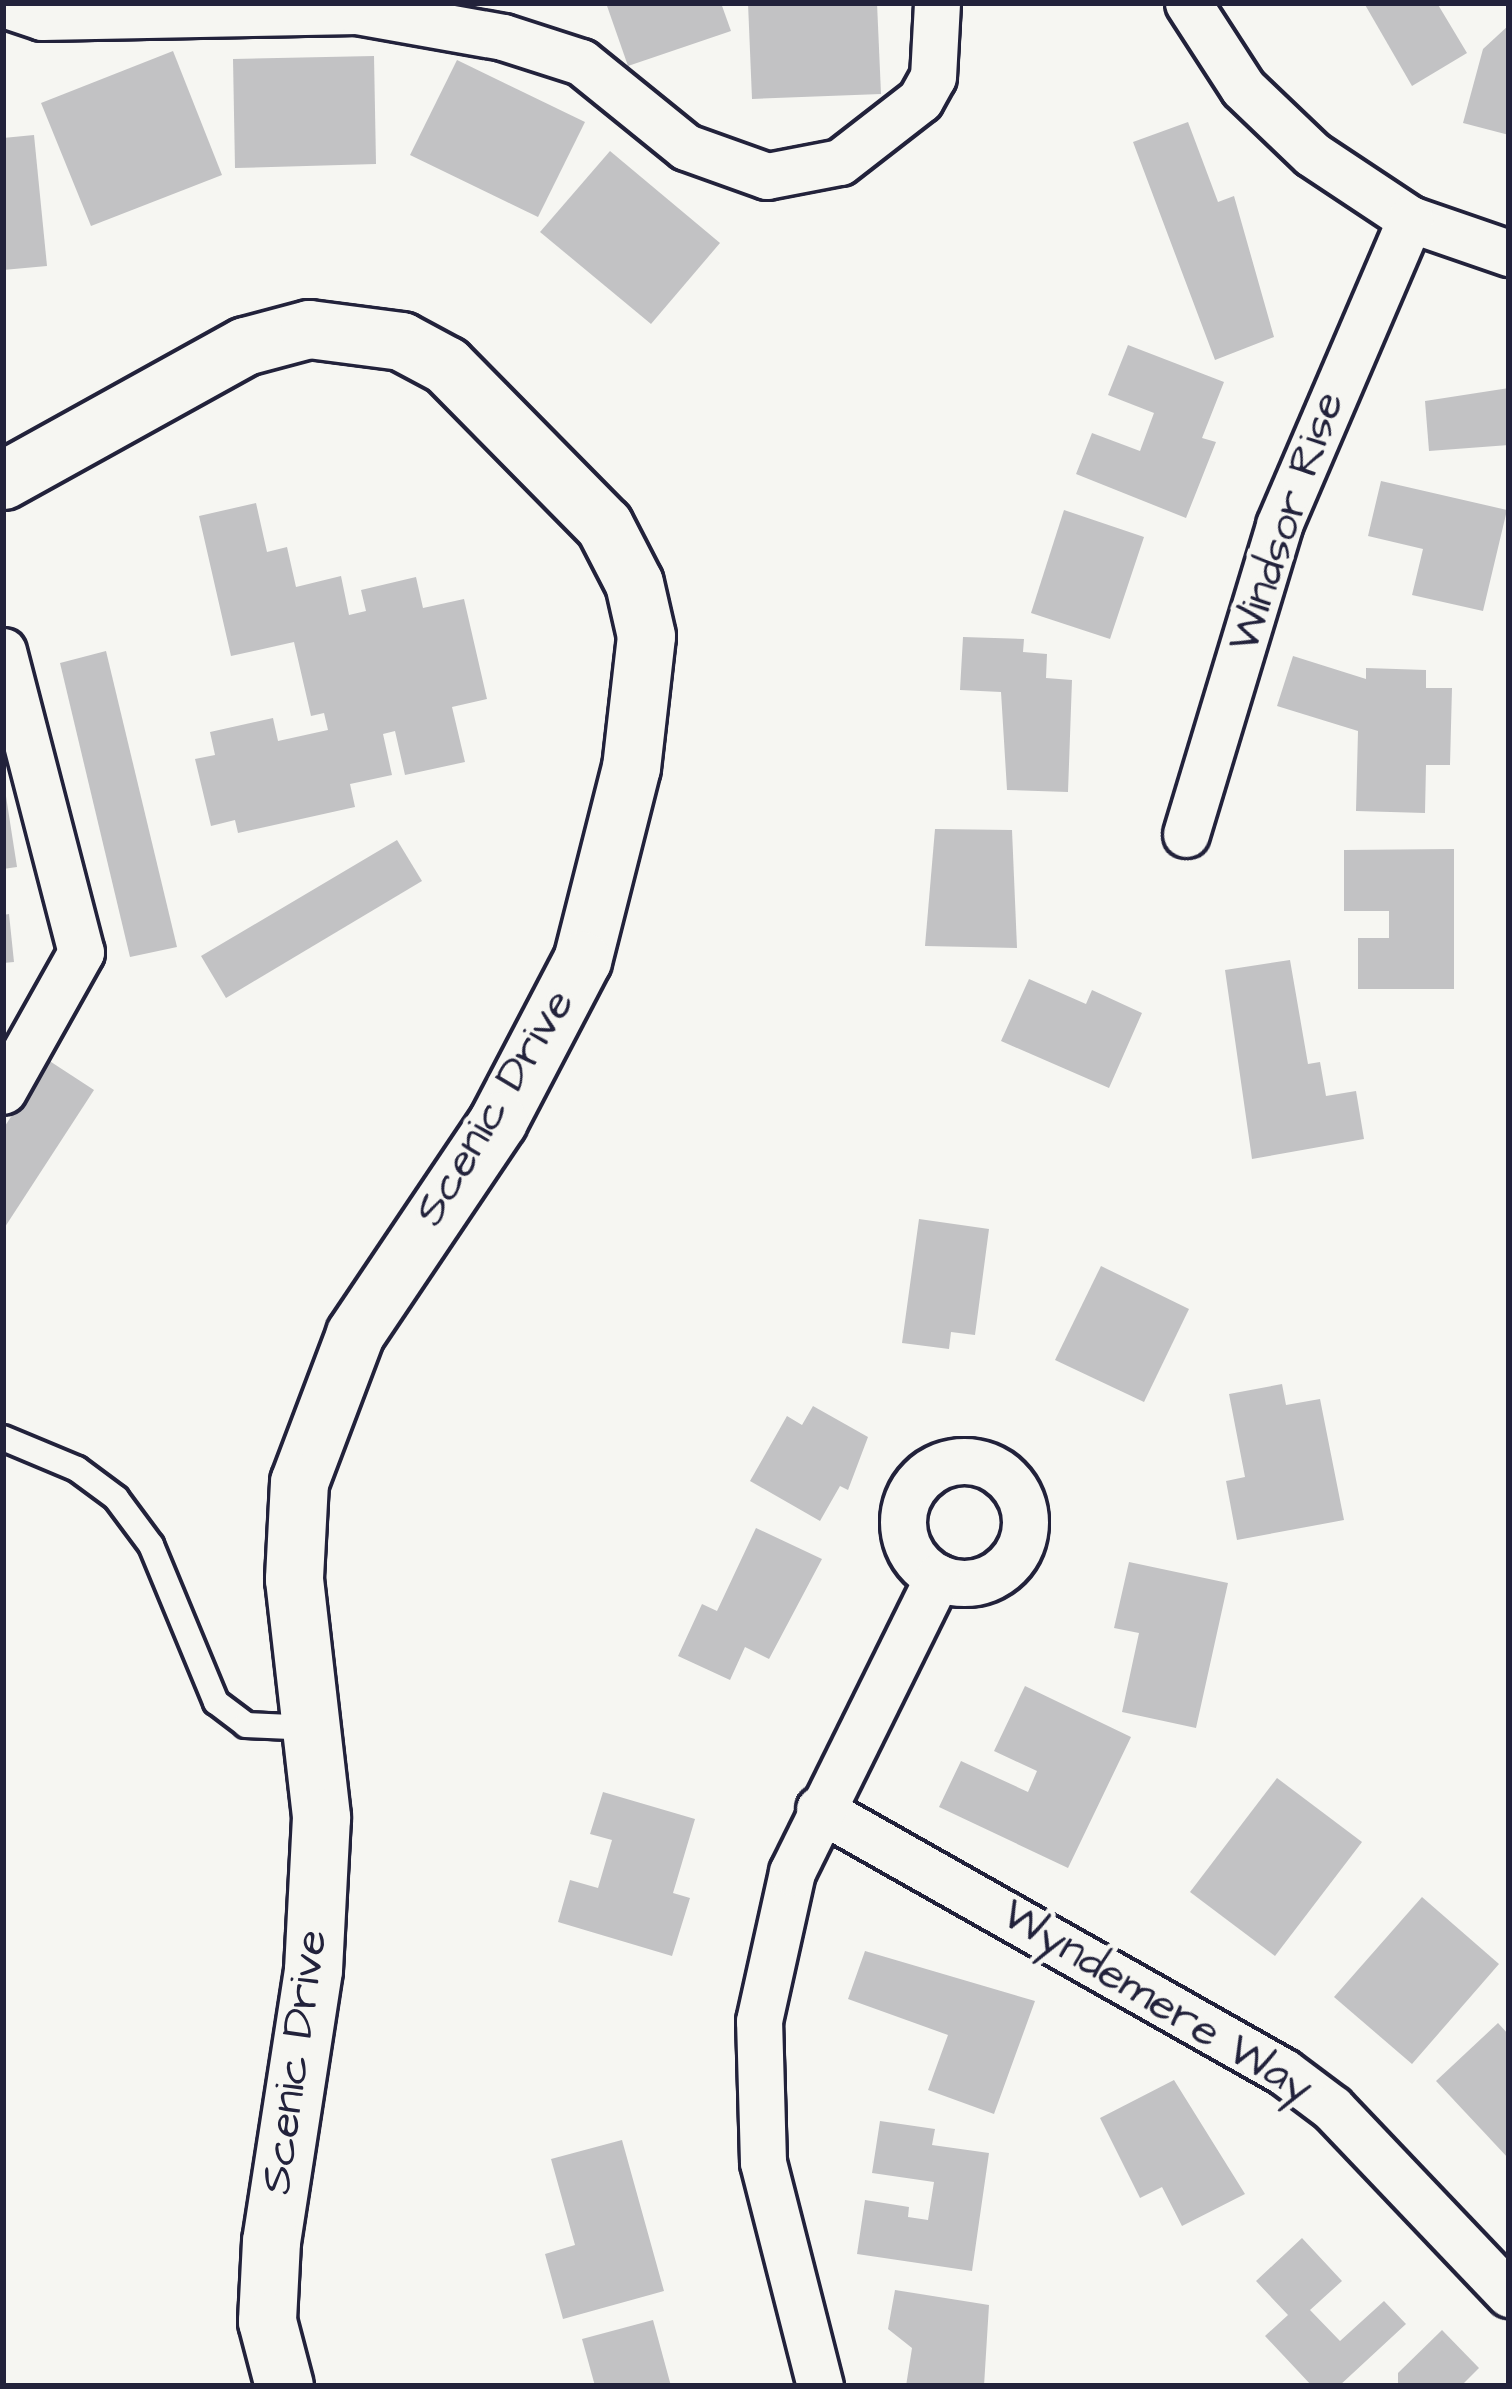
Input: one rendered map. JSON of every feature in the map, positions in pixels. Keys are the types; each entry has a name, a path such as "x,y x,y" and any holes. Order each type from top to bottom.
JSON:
{"street":[{"path":"3,4 42,17 357,7 548,47 581,62 686,147 766,176 840,162 920,100 936,60 937,3"},
{"path":"1188,3 1280,128 1410,219 1509,253"},
{"name":"Windsor Rise","path":"1186,834 1279,525 1410,219"},
{"name":"Scenic Drive","path":"3,480 245,346 309,329 356,331 446,364 604,525 634,583 646,636 631,767 582,959 498,1121 356,1334 313,1431 293,1531 321,1817 313,1970 281,2142 267,2321 284,2386"},
{"path":"3,651 81,952 3,1091"},
{"path":"820,2386 763,2162 756,2084 771,1950 819,1810 938,1577"},
{"name":"Wyndemere Way","path":"819,1810 1283,2072 1332,2108 1509,2294"}],"lane":[{"path":"3,1438 77,1469 116,1498 151,1545 216,1702 246,1725 313,1728"}],"building":[{"path":"606,3 721,3 731,31 628,66"},
{"path":"748,3 877,3 881,94 752,99"},
{"path":"1364,3 1437,3 1467,53 1412,86"},
{"path":"1509,25 1509,135 1463,123 1483,49"},
{"path":"173,51 222,175 91,226 41,103"},
{"path":"374,56 376,164 235,168 233,59"},
{"path":"457,60 585,122 538,217 410,155"},
{"path":"1188,122 1218,202 1234,196 1274,337 1215,360 1133,142"},
{"path":"34,135 47,266 3,270 3,138"},
{"path":"610,151 720,243 651,324 540,232"},
{"path":"1128,345 1224,382 1202,438 1216,442 1186,518 1076,474 1092,433 1140,451 1154,413 1108,395"},
{"path":"1509,388 1509,445 1429,451 1425,401"},
{"path":"1381,481 1507,510 1483,611 1412,595 1423,549 1368,536"},
{"path":"256,503 267,552 287,547 296,587 341,576 349,615 366,611 361,590 416,577 423,608 464,599 487,699 452,707 465,762 405,775 395,731 383,734 392,775 350,784 355,807 238,833 235,820 211,826 195,759 215,755 210,732 273,718 278,741 328,730 324,713 311,716 294,642 231,656 199,516"},
{"path":"1064,510 1144,537 1110,639 1031,613"},
{"path":"963,637 1024,639 1023,652 1047,654 1046,678 1072,680 1068,792 1007,790 1001,692 960,690"},
{"path":"106,651 177,947 130,957 60,663"},
{"path":"1293,656 1366,679 1366,668 1426,670 1426,688 1452,688 1450,765 1426,765 1425,813 1356,811 1358,731 1277,706"},
{"path":"3,777 17,867 3,869"},
{"path":"935,829 1012,830 1017,948 925,946"},
{"path":"397,840 422,881 226,998 201,956"},
{"path":"1454,849 1454,989 1358,989 1358,938 1389,938 1389,911 1344,911 1344,850"},
{"path":"9,914 14,962 3,963 3,915"},
{"path":"1290,960 1308,1064 1320,1062 1326,1096 1356,1091 1364,1139 1252,1159 1225,970"},
{"path":"1029,979 1086,1004 1092,990 1142,1013 1109,1088 1001,1041"},
{"path":"48,1060 94,1090 3,1230 3,1129"},
{"path":"919,1219 989,1229 975,1335 951,1332 949,1349 902,1343"},
{"path":"1101,1266 1189,1309 1144,1402 1055,1360"},
{"path":"1282,1384 1286,1405 1320,1399 1344,1520 1237,1540 1226,1481 1245,1477 1229,1394"},
{"path":"813,1406 868,1437 848,1490 840,1486 820,1521 750,1481 787,1416 802,1425"},
{"path":"756,1528 822,1559 769,1659 745,1647 730,1680 678,1656 702,1604 717,1611"},
{"path":"1129,1562 1228,1583 1196,1728 1122,1712 1139,1633 1114,1628"},
{"path":"1025,1686 1131,1737 1068,1868 939,1807 961,1761 1028,1792 1037,1771 994,1751"},
{"path":"1277,1778 1362,1842 1275,1956 1190,1892"},
{"path":"603,1792 695,1819 673,1893 690,1898 672,1956 558,1922 570,1880 598,1888 612,1840 590,1834"},
{"path":"1422,1897 1499,1964 1412,2064 1334,1997"},
{"path":"865,1951 1035,2001 994,2114 928,2090 948,2035 848,1999"},
{"path":"1498,2023 1509,2035 1509,2159 1436,2081"},
{"path":"1174,2080 1245,2194 1182,2226 1162,2187 1140,2198 1100,2118"},
{"path":"880,2121 935,2129 932,2145 989,2153 972,2271 857,2254 865,2200 909,2207 908,2217 928,2220 934,2182 872,2173"},
{"path":"622,2140 664,2291 563,2319 545,2254 575,2245 551,2159"},
{"path":"1302,2238 1342,2281 1310,2310 1340,2341 1384,2301 1406,2324 1339,2386 1312,2386 1265,2336 1288,2315 1256,2281"},
{"path":"895,2290 989,2305 984,2386 906,2386 912,2348 888,2329"},
{"path":"653,2320 671,2386 595,2386 582,2339"},
{"path":"1442,2330 1479,2368 1461,2386 1398,2386 1398,2373"}]}
